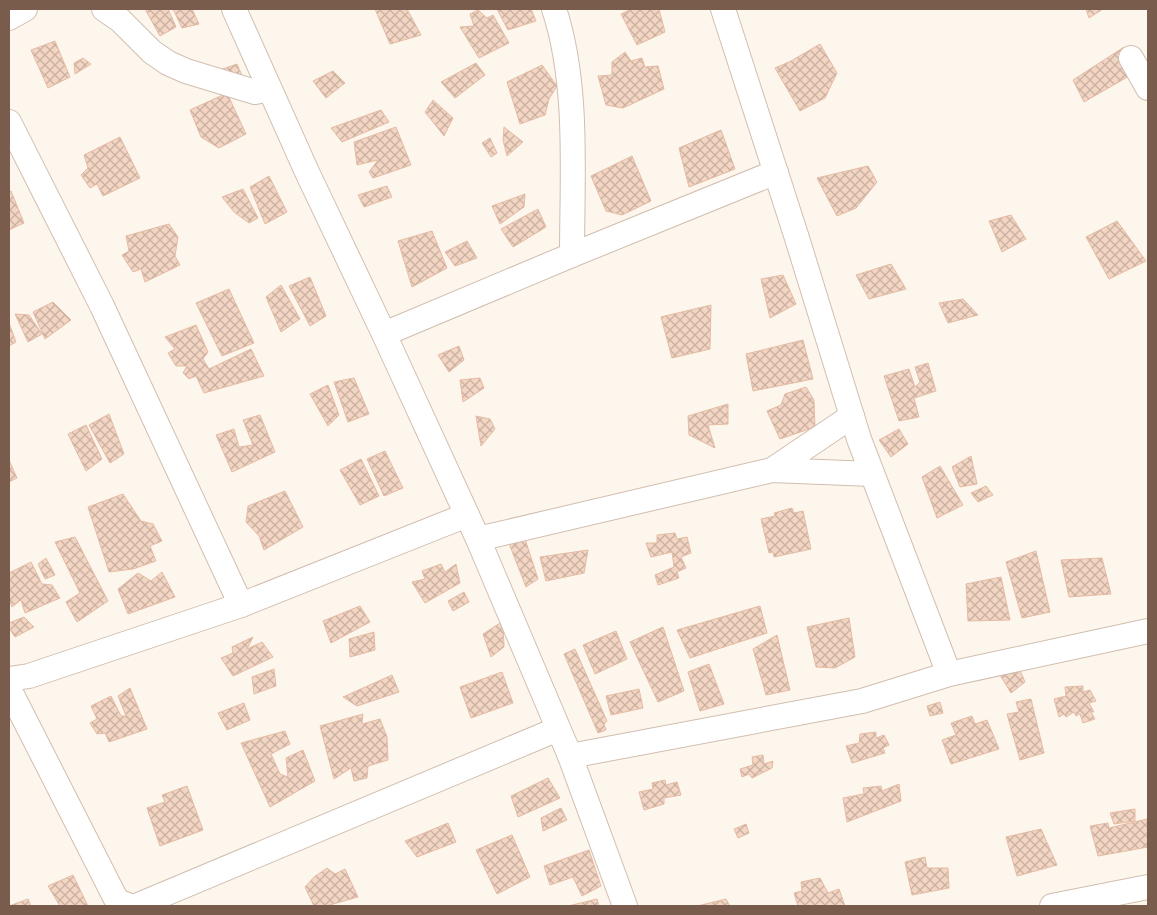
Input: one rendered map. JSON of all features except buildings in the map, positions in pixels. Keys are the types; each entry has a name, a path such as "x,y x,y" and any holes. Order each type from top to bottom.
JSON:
{"street":[{"path":"9,18 25,9"},
{"path":"104,9 120,20 152,52 168,63 186,71 255,92 269,89"},
{"path":"234,9 269,89 478,539 570,756 625,906"},
{"path":"554,9 570,84 572,254"},
{"path":"723,9 852,416 872,474 949,674"},
{"path":"1131,58 1148,88"},
{"path":"9,122 102,306 241,605"},
{"path":"384,334 572,254 776,172"},
{"path":"772,470 852,416"},
{"path":"478,539 772,470 872,474"},
{"path":"9,679 29,676 241,605 467,515"},
{"path":"570,756 862,701 949,674 1148,631"},
{"path":"9,689 117,901 130,906"},
{"path":"136,906 558,729"},
{"path":"1052,906 1148,887"}]}
